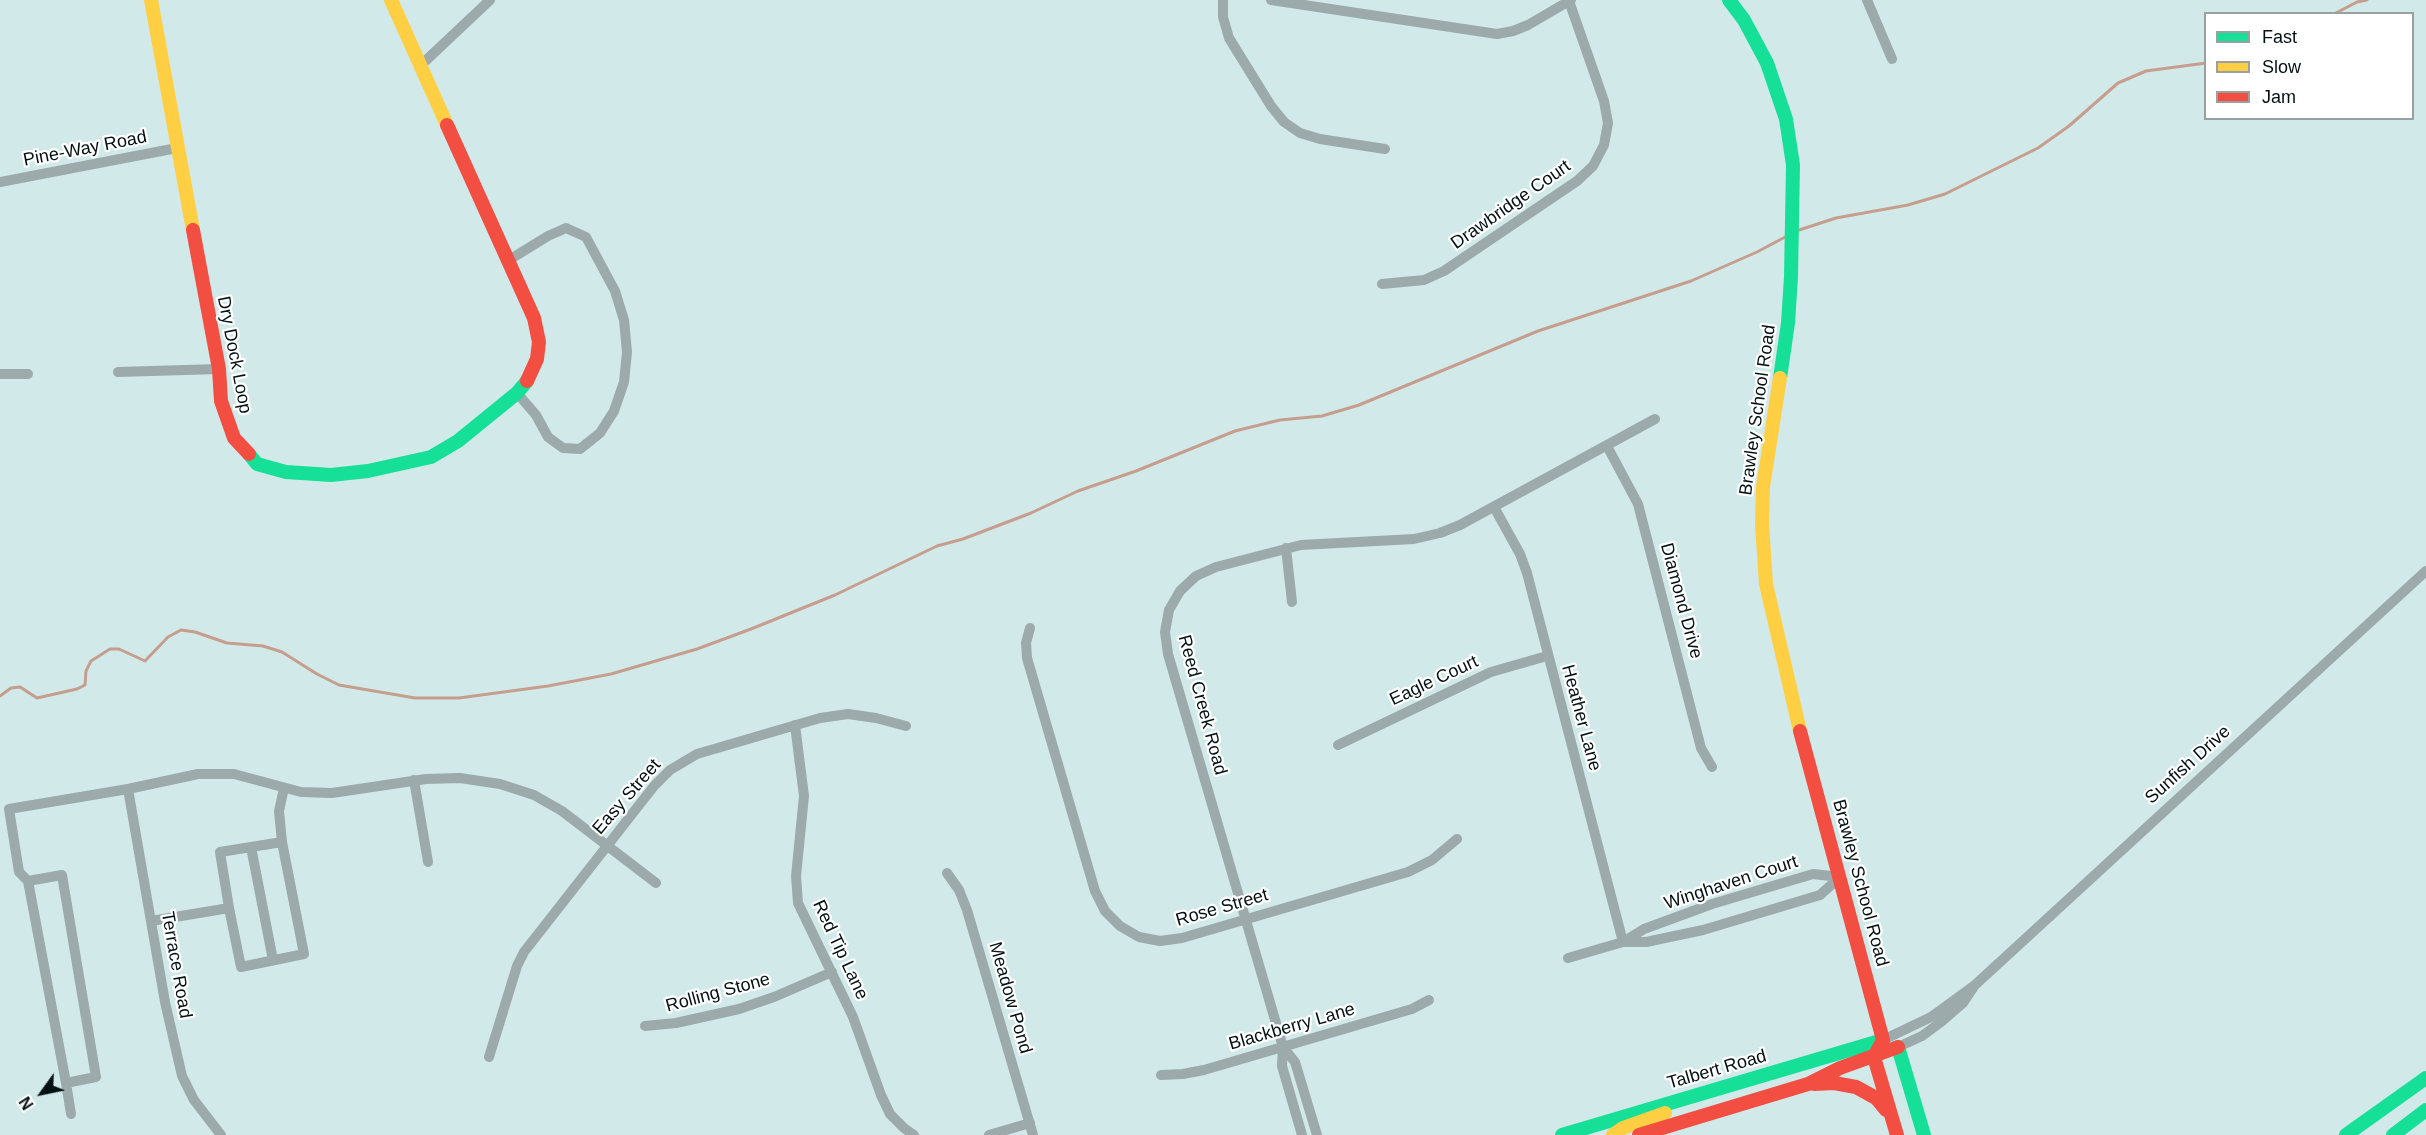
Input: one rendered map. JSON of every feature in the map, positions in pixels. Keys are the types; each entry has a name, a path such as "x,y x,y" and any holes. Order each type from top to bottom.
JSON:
{"main road":[{"name":"Dry Dock Loop","path":"151,0 219,369 221,401 234,438 257,464 286,472 331,475 368,471 431,457 459,441 517,393 530,376 537,359 539,342 534,318 391,0"},
{"name":"Brawley School Road","path":"1729,0 1744,20 1767,63 1786,119 1793,165 1790,305 1763,487 1764,561 1775,632 1883,1040"},
{"path":"1897,1135 1874,1057 1883,1040 1898,1047 1924,1135"},
{"name":"Talbert Road","path":"1562,1135 1883,1040"},
{"name":"Sunfish Drive","path":"1874,1057 1898,1047"},
{"path":"1639,1135 1808,1084 1840,1068 1874,1057"},
{"path":"2346,1135 2426,1077"},
{"path":"1808,1084 1834,1083 1863,1089 1876,1098 1890,1115"},
{"path":"1613,1135 1623,1128 1645,1122 1719,1089"},
{"path":"2393,1135 2426,1110"}],"street":[{"path":"420,66 490,0"},
{"path":"1223,0 1223,17 1229,38 1271,106 1284,122 1300,133 1320,139 1385,149"},
{"path":"1271,0 1497,34 1527,25 1570,0"},
{"name":"Drawbridge Court","path":"1382,284 1424,280 1444,271 1577,181 1593,166 1604,146 1608,123 1604,100 1570,0"},
{"path":"1868,0 1892,59"},
{"name":"Pine-Way Road","path":"0,182 177,148"},
{"path":"509,260 548,236 566,228 585,237 615,291 624,320 627,352 624,382 614,411 600,433 580,449 563,448 548,437 536,415 517,393"},
{"path":"118,372 219,369"},
{"path":"0,374 28,374"},
{"name":"Reed Creek Road","path":"1302,1135 1282,1066 1283,1047 1168,654 1165,632 1169,610 1180,591 1196,576 1216,567 1301,545 1414,539 1450,529 1655,419"},
{"name":"Diamond Drive","path":"1607,446 1638,504 1701,748 1712,767"},
{"name":"Heather Lane","path":"1494,507 1524,563 1623,942"},
{"path":"1286,548 1292,602"},
{"name":"Sunfish Drive","path":"1883,1040 1931,1017 1975,985 2426,571"},
{"name":"Rose Street","path":"1030,628 1026,643 1027,658 1095,891 1105,910 1120,926 1139,937 1160,941 1182,938 1408,872 1432,860 1457,839"},
{"name":"Eagle Court","path":"1338,745 1491,672 1548,656"},
{"name":"Easy Street","path":"489,1057 517,966 524,952 654,786 670,770 689,758 820,718 848,714 906,726"},
{"name":"Red Tip Lane","path":"795,725 804,796 796,888 804,917 853,1017 881,1095 890,1113 914,1135"},
{"path":"71,1114 28,881 19,872 9,809 128,789 198,774 234,774 301,792 332,793 414,780 460,778 500,784 534,795 562,811 656,883"},
{"path":"414,780 428,862"},
{"path":"282,842 220,852 242,967 304,954 282,842 279,812 284,788"},
{"name":"Terrace Road","path":"128,789 165,1002 182,1076 194,1100 220,1135"},
{"path":"251,847 273,960"},
{"name":"Meadow Pond","path":"947,873 959,890 967,909 1033,1135"},
{"name":"Winghaven Court","path":"1568,958 1623,942 1644,929 1712,904 1814,874 1840,877"},
{"path":"28,881 62,875 96,1077 66,1083"},
{"name":"Winghaven Court","path":"1623,942 1646,942 1703,930 1820,895 1840,877"},
{"path":"151,921 229,908"},
{"name":"Rolling Stone","path":"645,1026 676,1023 739,1009 832,972"},
{"name":"Sunfish Drive","path":"1898,1047 1922,1036 1941,1022 1963,1003 1975,985"},
{"name":"Blackberry Lane","path":"1161,1075 1204,1070 1412,1009 1429,1000"},
{"name":"Reed Creek Road","path":"1283,1047 1295,1062 1317,1135"},
{"path":"989,1135 1030,1123"}],"waterway":[{"path":"2338,12 2357,2 2367,0"},
{"path":"1796,231 1836,218 1908,205 1945,194 2038,148 2069,126 2118,83 2146,71 2204,63"},
{"path":"0,696 11,688 20,687 37,698 77,689 85,685 86,671 91,661 110,649 119,649 145,661 168,637 181,630 195,632 227,643 263,646 282,652 339,685 415,698 459,698 548,686 611,674 697,649 751,629 835,595 937,546 963,539 1031,513 1078,491 1136,471 1235,431 1280,420 1322,416 1359,405 1538,331 1691,281 1787,236"}],"traffic: fast":[{"path":"1729,0 1744,20 1767,63 1786,119 1793,165 1791,277 1788,323 1780,378"},
{"path":"249,454 257,464 286,472 331,475 368,471 431,457 458,441 517,393 527,381"},
{"path":"1562,1135 1883,1040"},
{"path":"1898,1047 1924,1135"},
{"path":"2346,1135 2426,1078"},
{"path":"2393,1135 2426,1110"}],"traffic: slow":[{"path":"151,0 193,230"},
{"path":"391,0 447,125"},
{"path":"1780,378 1763,487 1762,524 1766,584 1800,731"},
{"path":"1613,1135 1623,1128 1665,1113"}],"traffic: jam":[{"path":"447,125 534,318 539,342 537,359 527,381"},
{"path":"193,230 219,369 221,401 234,438 249,454"},
{"path":"1800,731 1883,1040 1874,1057 1897,1135"},
{"path":"1639,1135 1808,1084 1840,1068 1898,1047"},
{"path":"1814,1084 1834,1083 1856,1087 1876,1098 1886,1110"}]}
